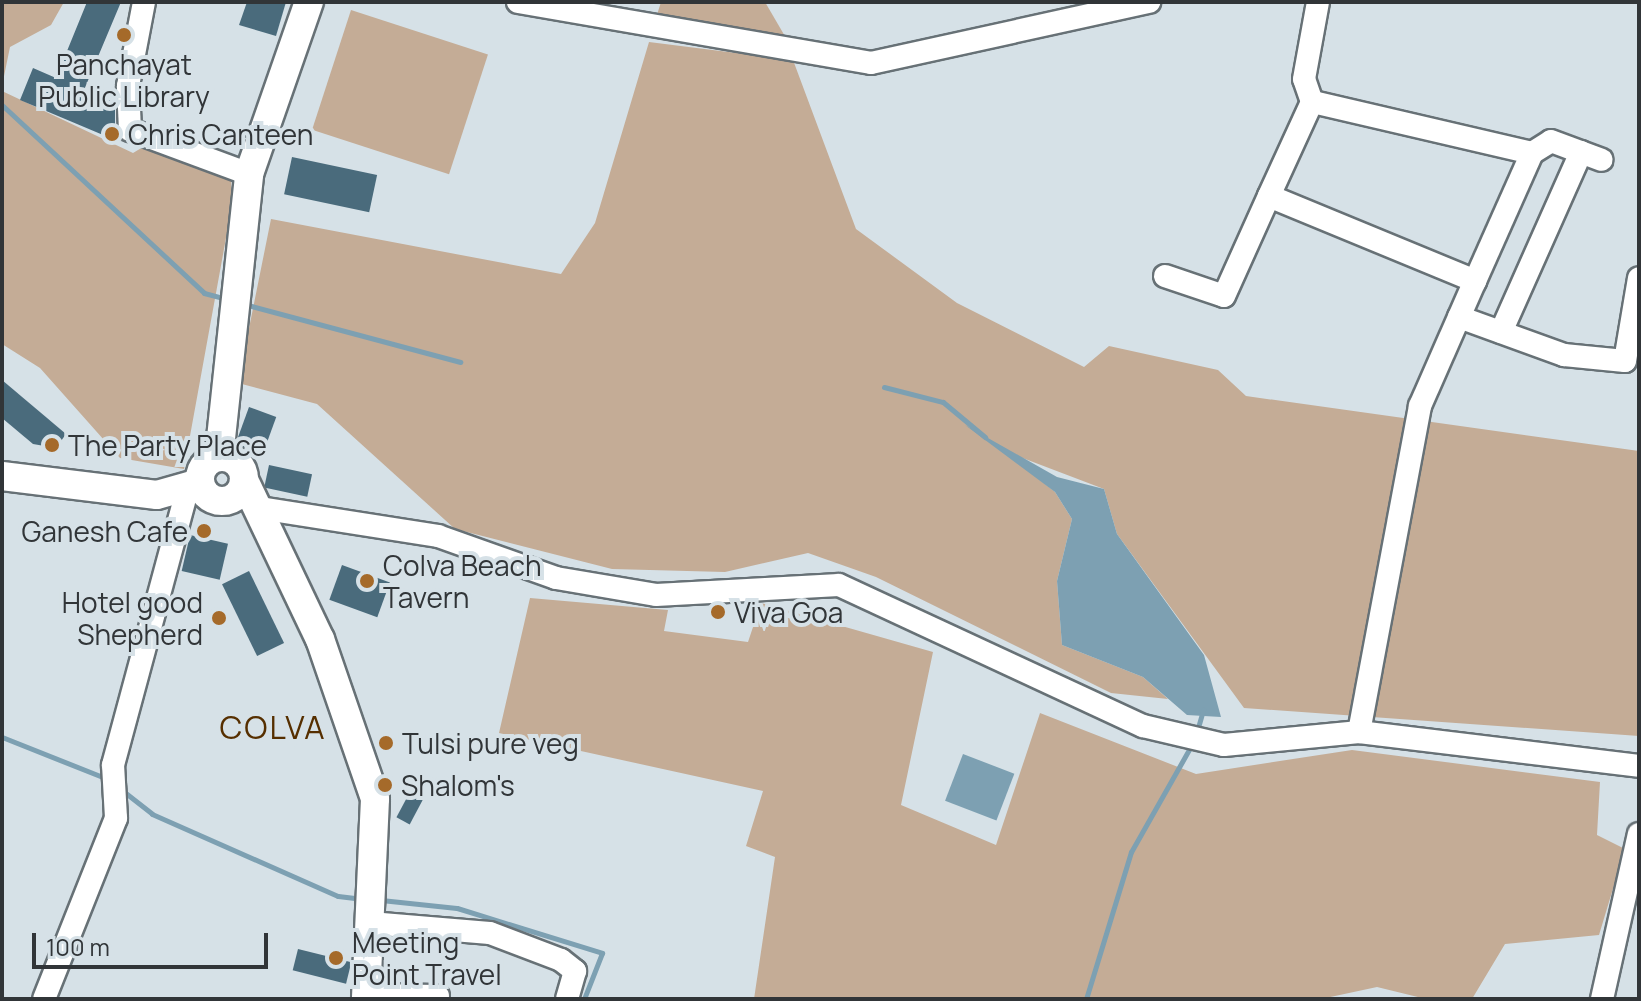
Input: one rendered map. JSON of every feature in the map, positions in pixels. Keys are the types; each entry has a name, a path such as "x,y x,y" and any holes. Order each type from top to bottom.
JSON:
{"main road":[{"path":"219,457 249,174 309,2"},
{"path":"2,476 157,495 194,485 206,463 219,457 239,465 237,490"},
{"path":"194,485 210,499 237,490"},
{"path":"237,490 260,508 320,639 375,799 366,997"}],"street":[{"path":"144,2 128,86 130,130 249,174"},
{"path":"518,2 871,63 1149,2"},
{"path":"1165,276 1224,296 1312,102 1304,79 1318,2"},
{"path":"1312,102 1532,153"},
{"path":"1359,732 1420,406 1532,153 1551,141 1591,156 1501,332"},
{"path":"1269,196 1475,281"},
{"path":"1459,317 1564,355 1625,361 1639,278"},
{"path":"44,999 116,818 113,765 194,485"},
{"path":"260,508 438,536 556,578 656,595 839,585 1095,706 1199,740 1287,743 1359,732 1639,766"},
{"path":"1602,999 1639,834"},
{"path":"370,923 490,933 561,960 575,971 567,999"},
{"path":"366,997 438,996"}],"shaded area":[{"path":"2,2 64,2 51,25 10,47 2,86"},
{"path":"661,2 765,2 786,38 656,18"},
{"path":"351,10 488,54 449,174 312,130"},
{"path":"649,42 793,60 856,229 957,303 1084,367 1109,346 1218,370 1246,396 1639,451 1639,736 1244,708 1117,534 1104,489 1004,451 1055,492 1072,519 1057,581 1062,645 1143,677 1168,699 1111,693 876,577 808,553 725,572 612,569 455,529 317,404 238,383 271,219 561,274 595,223"},
{"path":"2,91 133,153 143,147 231,172 232,205 184,469 120,458 40,368 2,344"},
{"path":"530,598 668,610 664,631 748,642 761,603 933,652 901,805 996,845 1040,713 1196,774 1352,750 1600,782 1597,835 1625,849 1599,935 1505,944 1472,999 1426,999 1377,987 1321,999 754,999 775,857 746,846 763,791 499,733"}],"water":[{"path":"965,425 1057,477 1104,489 1117,534 1204,655 1221,717 1187,715 1143,677 1062,645 1057,581 1072,519 1055,492"},
{"path":"963,754 1014,774 996,820 945,801"}],"building":[{"path":"87,2 121,2 84,90 115,103 115,140 20,100 33,68 56,78"},
{"path":"247,2 286,2 276,36 239,25"},
{"path":"292,157 377,175 369,212 284,194"},
{"path":"2,380 66,434 56,448 33,444 2,418"},
{"path":"249,407 276,417 262,456 235,446"},
{"path":"269,465 312,474 307,497 264,487"},
{"path":"190,535 228,544 220,580 182,571"},
{"path":"342,565 390,582 377,617 329,600"},
{"path":"249,571 284,643 257,656 222,584"},
{"path":"411,790 424,797 410,824 396,817"},
{"path":"298,949 351,962 346,984 293,970"}],"waterway":[{"path":"2,105 204,293 226,299"},
{"path":"244,304 460,362"},
{"path":"884,387 943,402 985,437"},
{"path":"1197,731 1203,710"},
{"path":"2,737 105,778"},
{"path":"1086,999 1131,852 1192,744"},
{"path":"123,791 152,814 338,896 363,899"},
{"path":"381,900 457,908 602,953 584,999"}],"place":[{"name":"Panchayat Public Library","path":"124,35"},
{"name":"Chris Canteen","path":"112,134"},
{"name":"The Party Place","path":"52,445"},
{"name":"Ganesh Cafe","path":"204,531"},
{"name":"Colva Beach Tavern","path":"367,581"},
{"name":"Viva Goa","path":"718,612"},
{"name":"Hotel good Shepherd","path":"219,618"},
{"name":"Tulsi pure veg","path":"386,743"},
{"name":"Shalom's","path":"385,785"},
{"name":"Meeting Point Travel","path":"336,958"}],"district":[{"name":"COLVA","path":"273,727"}]}
